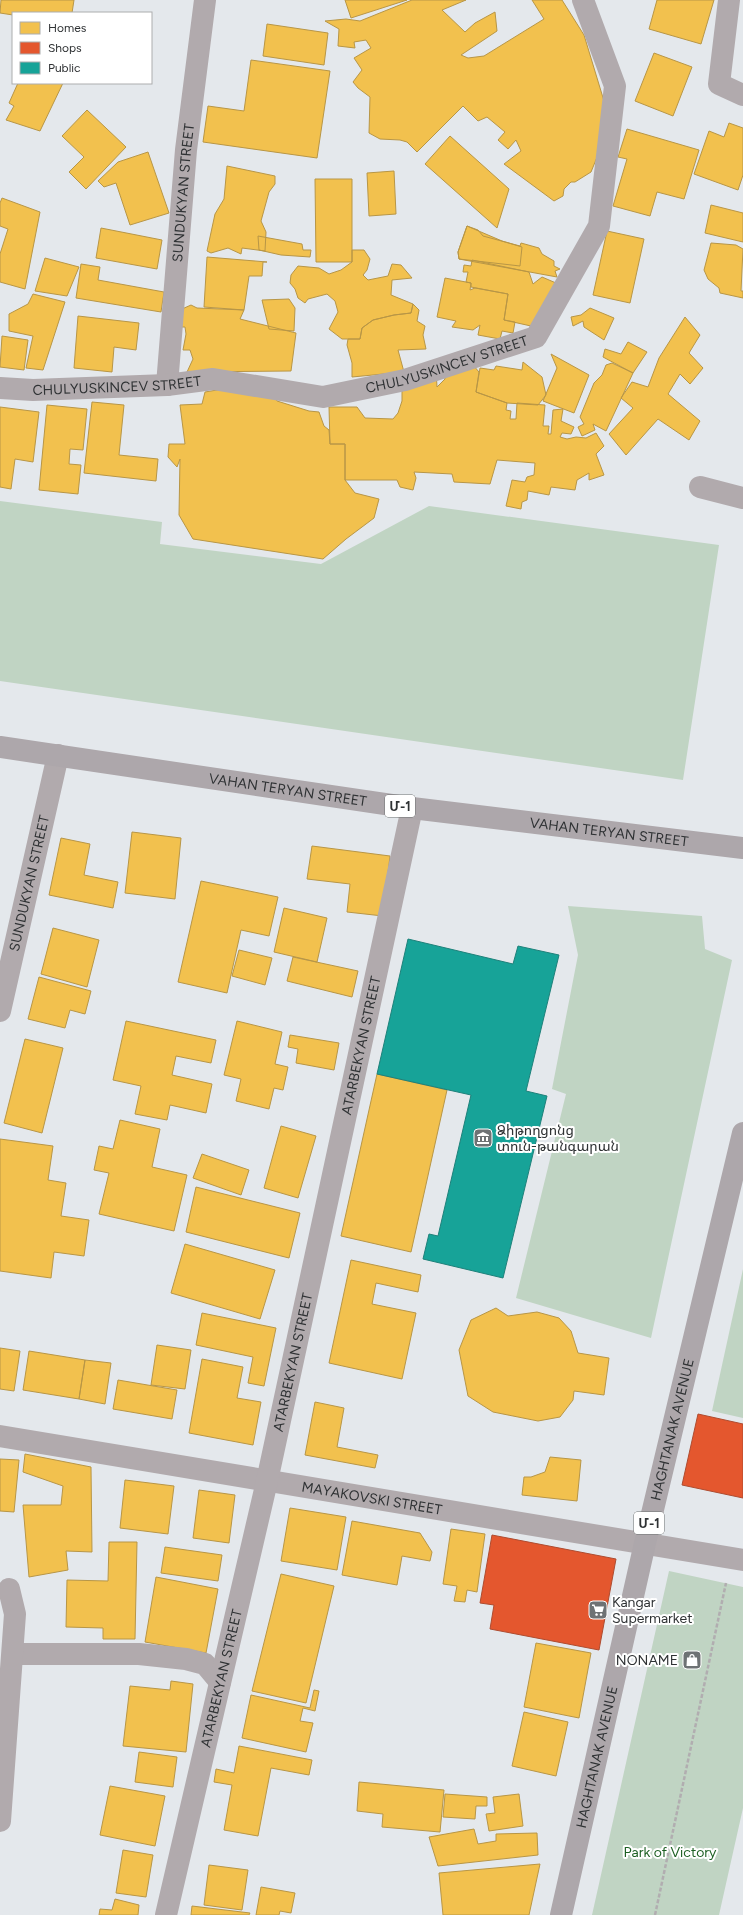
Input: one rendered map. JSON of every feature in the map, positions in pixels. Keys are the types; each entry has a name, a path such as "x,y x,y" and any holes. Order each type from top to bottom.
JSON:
{"highway":[{"name":"VAHAN TERYAN STREET","path":"0,747 412,808 743,848"},
{"name":"HAGHTANAK AVENUE","path":"561,1915 644,1544 743,1132"}],"street":[{"name":"SUNDUKYAN STREET","path":"167,385 186,150 205,0"},
{"name":"CHULYUSKINCEV STREET","path":"0,388 33,390 167,385 214,379 323,397 405,380 536,337 599,226 615,86 583,0"},
{"path":"729,0 719,84 743,95"},
{"path":"700,487 743,498"},
{"name":"SUNDUKYAN STREET","path":"0,1011 58,755"},
{"name":"ATARBEKYAN STREET","path":"166,1915 267,1481 412,808"},
{"name":"MAYAKOVSKI STREET","path":"0,1436 743,1560"},
{"path":"0,1821 15,1614 9,1589"},
{"path":"13,1654 139,1654 186,1658 205,1664 220,1682"}],"path":[{"path":"654,1915 726,1583"}],"green space":[{"path":"0,501 162,522 160,544 321,564 429,506 719,545 683,780 0,681"},
{"path":"568,906 702,916 705,949 732,960 651,1338 516,1298 566,1094 552,1089 578,955"},
{"path":"743,1269 743,1418 712,1411"},
{"name":"Park of Victory","path":"669,1571 743,1587 743,1808 719,1915 592,1915"}],"building: Homes":[{"path":"1,0 74,0 72,12 12,12 12,15 0,13"},
{"path":"345,0 407,0 351,18"},
{"path":"412,0 466,0 442,10 465,32 475,23 495,12 497,31 461,55 468,58 484,56 544,19 532,0 562,0 584,35 607,111 604,140 591,172 575,182 571,182 564,189 563,196 554,201 504,164 521,151 516,140 508,149 498,140 505,132 487,117 478,121 463,106 417,152 407,142 400,140 380,139 369,133 370,97 353,82 362,70 354,58 371,48 366,40 354,42 355,48 338,46 339,29 325,21 346,19 360,21"},
{"path":"657,0 714,0 701,44 649,29"},
{"path":"267,24 328,33 324,65 263,56"},
{"path":"654,53 692,67 673,116 635,101"},
{"path":"251,60 330,71 317,158 203,142 208,106 244,111"},
{"path":"18,84 63,84 40,131 6,120 14,106 9,103"},
{"path":"87,110 126,147 86,189 69,172 84,157 62,136"},
{"path":"729,123 743,128 743,175 738,190 694,174 709,131 724,137"},
{"path":"627,129 699,150 684,199 657,192 650,216 613,206 627,159 618,157"},
{"path":"450,136 509,189 497,228 425,164"},
{"path":"148,152 169,213 130,225 116,183 104,187 98,181 118,162"},
{"path":"227,166 275,176 275,184 269,192 261,221 266,232 265,251 242,248 241,254 228,248 211,253 207,251 215,214 224,199"},
{"path":"394,171 396,214 369,216 367,173"},
{"path":"315,179 352,179 352,262 316,262"},
{"path":"2,198 40,212 25,289 0,282 0,254 8,229 0,226 0,203"},
{"path":"711,205 743,213 743,242 705,233"},
{"path":"467,226 502,241 522,247 520,266 459,259 458,252"},
{"path":"467,226 478,230 483,236 520,246 521,243 539,248 542,254 554,261 554,266 560,269 555,271 557,277 459,259 458,252"},
{"path":"101,228 162,240 157,269 96,258"},
{"path":"607,231 644,239 630,303 593,295"},
{"path":"258,236 302,244 303,250 311,250 310,257 281,255 259,250"},
{"path":"711,243 736,245 743,249 741,291 743,291 743,298 720,293 719,288 708,279 704,270"},
{"path":"352,250 364,250 370,259 367,270 363,275 368,280 388,276 392,264 401,265 412,278 392,280 391,295 413,304 411,313 373,320 362,328 360,339 342,339 329,329 338,312 335,301 327,294 308,299 305,303 298,298 295,289 290,283 291,275 298,266 319,268 329,274 341,270 352,262"},
{"path":"207,257 267,262 263,262 262,276 249,276 244,310 204,307"},
{"path":"45,258 79,267 67,296 35,291"},
{"path":"472,260 529,272 533,284 542,277 556,283 531,326 504,320 508,294 471,287 471,283 466,282 468,272 463,272 464,265 471,266"},
{"path":"81,264 100,267 98,280 164,292 161,312 76,298"},
{"path":"445,278 471,283 470,290 475,288 508,294 504,320 515,322 513,333 502,331 500,339 478,335 480,325 473,330 452,327 456,321 437,317"},
{"path":"33,294 65,302 43,370 26,368 33,336 9,331 9,314 28,304"},
{"path":"289,299 295,308 294,331 269,329 262,300"},
{"path":"413,304 419,310 417,321 425,326 423,335 426,349 398,350 404,372 352,377 352,363 347,345 348,339 360,339 362,328 373,320 411,313"},
{"path":"191,305 197,308 244,310 240,319 296,333 291,371 187,372 193,359 190,350 183,350 186,334 185,327 180,327 182,309"},
{"path":"590,308 614,318 604,340 584,327 583,321 573,326 571,317 581,315"},
{"path":"78,316 139,323 136,350 114,347 112,372 74,368"},
{"path":"685,317 700,335 689,353 703,368 690,384 680,374 668,394 700,421 689,440 658,419 626,455 609,434 633,408 621,398 632,382 648,387 659,358"},
{"path":"2,336 28,340 24,370 0,367"},
{"path":"628,342 647,352 633,373 603,357 605,349 621,354"},
{"path":"551,354 589,375 574,413 543,401 557,368"},
{"path":"523,362 542,377 546,395 538,405 507,403 476,392 480,368 494,370 496,366 522,370"},
{"path":"612,363 633,373 606,431 593,424 595,430 582,436 578,427 584,424 580,417 594,383 602,375 606,365"},
{"path":"473,365 479,372 476,392 507,403 506,410 511,411 510,419 516,419 517,403 545,405 543,426 549,426 548,434 551,434 553,410 563,409 561,421 574,427 571,434 562,433 560,437 567,439 576,437 586,438 596,433 604,446 596,454 604,475 589,480 589,473 577,480 575,490 551,487 549,495 528,491 527,500 522,502 521,509 506,506 512,480 525,482 527,477 534,475 535,463 497,460 490,484 454,482 452,474 414,472 416,478 413,490 400,487 397,480 345,480 345,444 330,444 329,407 357,407 365,418 393,419 398,413 402,401 402,390 436,370 437,387 445,379 444,373"},
{"path":"223,389 275,396 277,401 309,411 319,412 324,426 329,430 330,444 345,444 345,480 355,493 379,499 374,518 323,559 193,539 179,515 180,459 177,467 168,457 169,444 185,444 180,405 202,404 205,392"},
{"path":"92,402 124,405 119,455 158,459 156,481 84,473"},
{"path":"47,405 87,409 83,450 70,449 69,464 81,465 78,494 39,490"},
{"path":"0,407 39,412 33,462 15,459 11,489 0,487"},
{"path":"132,832 181,838 175,899 125,893"},
{"path":"61,838 90,844 84,875 118,882 113,908 49,895"},
{"path":"312,846 390,856 383,916 347,912 350,884 307,879"},
{"path":"201,881 278,897 269,936 241,930 227,993 178,982"},
{"path":"284,908 327,918 317,962 274,952"},
{"path":"53,928 99,940 87,987 41,974"},
{"path":"239,950 272,958 265,985 232,976"},
{"path":"293,957 358,971 352,997 287,981"},
{"path":"39,977 91,991 85,1014 70,1010 65,1028 28,1019"},
{"path":"126,1021 216,1040 211,1063 176,1056 172,1075 212,1084 206,1113 170,1105 167,1120 135,1114 141,1086 113,1080"},
{"path":"237,1021 282,1032 275,1064 288,1067 283,1090 274,1088 269,1109 236,1101 241,1079 224,1075"},
{"path":"290,1035 339,1043 334,1070 296,1063 298,1049 288,1047"},
{"path":"25,1039 63,1048 42,1133 4,1123"},
{"path":"377,1074 447,1090 411,1252 341,1236"},
{"path":"120,1120 160,1129 152,1167 187,1175 174,1231 99,1214 109,1173 94,1170 99,1146 113,1149"},
{"path":"281,1126 316,1136 298,1198 264,1188"},
{"path":"0,1139 53,1146 48,1180 66,1183 61,1216 89,1220 84,1256 54,1252 51,1278 0,1271"},
{"path":"202,1154 249,1170 241,1195 193,1178"},
{"path":"196,1187 300,1213 289,1258 186,1232"},
{"path":"185,1244 275,1270 260,1319 171,1293"},
{"path":"351,1260 421,1275 418,1292 376,1283 372,1304 416,1313 402,1379 329,1363"},
{"path":"496,1308 508,1316 537,1312 559,1318 571,1331 578,1353 609,1358 604,1395 574,1391 573,1400 560,1417 538,1421 493,1412 468,1396 459,1350 471,1320"},
{"path":"202,1313 276,1328 264,1386 248,1383 253,1357 196,1345"},
{"path":"157,1345 191,1350 185,1389 151,1385"},
{"path":"0,1348 20,1351 14,1391 0,1389"},
{"path":"29,1351 85,1360 79,1399 23,1390"},
{"path":"202,1359 243,1367 237,1398 261,1402 253,1445 189,1433"},
{"path":"85,1360 111,1363 105,1404 79,1399"},
{"path":"118,1380 177,1390 172,1419 113,1409"},
{"path":"315,1402 344,1408 337,1447 378,1455 375,1468 305,1455"},
{"path":"25,1454 91,1467 92,1552 66,1551 68,1570 29,1577 23,1505 61,1505 63,1486 23,1472"},
{"path":"550,1457 581,1460 577,1501 522,1495 524,1477 531,1477 545,1472"},
{"path":"0,1459 19,1460 14,1512 0,1511"},
{"path":"125,1480 174,1486 168,1534 120,1528"},
{"path":"199,1490 235,1495 229,1543 193,1538"},
{"path":"290,1508 346,1517 337,1570 281,1561"},
{"path":"352,1521 420,1533 432,1552 430,1561 402,1556 397,1585 342,1575"},
{"path":"451,1529 485,1534 477,1592 467,1590 465,1602 454,1601 457,1586 443,1584"},
{"path":"109,1542 137,1542 135,1639 103,1639 103,1628 66,1627 67,1580 108,1581"},
{"path":"165,1547 222,1555 218,1581 161,1573"},
{"path":"281,1574 334,1586 306,1703 252,1691"},
{"path":"156,1577 218,1589 206,1653 145,1642"},
{"path":"536,1643 591,1653 579,1718 524,1707"},
{"path":"171,1681 193,1684 186,1752 123,1746 130,1686 170,1690"},
{"path":"314,1690 319,1691 315,1711 303,1708 300,1721 313,1723 306,1752 242,1738 251,1695 310,1708"},
{"path":"524,1712 568,1722 556,1776 512,1766"},
{"path":"239,1746 312,1760 309,1775 271,1768 258,1836 224,1830 232,1785 214,1782 216,1769 234,1773"},
{"path":"139,1752 177,1757 173,1787 135,1782"},
{"path":"359,1782 444,1790 440,1832 382,1827 383,1814 357,1811"},
{"path":"110,1786 165,1796 155,1846 100,1835"},
{"path":"445,1794 487,1797 487,1806 476,1806 475,1819 443,1817"},
{"path":"519,1794 523,1826 489,1831 486,1814 495,1813 493,1797"},
{"path":"474,1829 478,1844 496,1841 496,1834 537,1833 538,1855 438,1866 429,1837"},
{"path":"123,1850 153,1855 146,1897 116,1893"},
{"path":"540,1864 529,1915 443,1915 439,1873"},
{"path":"209,1865 248,1870 242,1910 204,1905"},
{"path":"261,1887 295,1893 291,1913 280,1911 279,1915 256,1915"},
{"path":"115,1899 139,1905 138,1915 99,1915 100,1909 112,1910"},
{"path":"192,1906 250,1913 249,1915 191,1915"}],"building: Shops":[{"path":"698,1414 743,1424 743,1498 682,1485"},
{"path":"492,1535 616,1559 599,1650 490,1629 494,1605 480,1603"}],"building: Public":[{"path":"408,939 513,964 518,946 559,955 526,1091 547,1096 503,1278 423,1259 429,1234 438,1236 471,1095 377,1074"}],"place":[{"name":"Ձիթողցոնց տուն-թանգարան","path":"483,1138"},
{"name":"Kangar Supermarket","path":"598,1610"},
{"name":"NONAME","path":"692,1660"}]}
